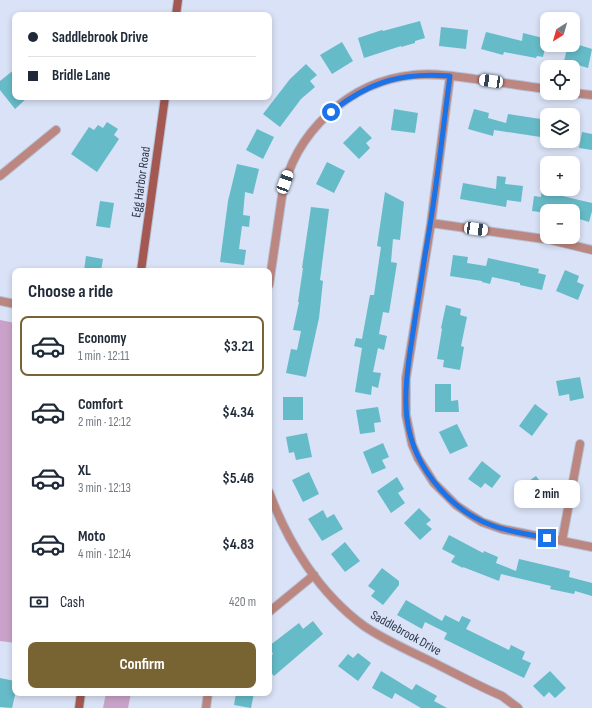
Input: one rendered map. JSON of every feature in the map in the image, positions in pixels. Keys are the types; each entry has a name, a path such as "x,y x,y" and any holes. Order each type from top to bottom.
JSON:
{"main road":[{"path":"176,12 178,0"},
{"name":"Egg Harbor Road","path":"141,268 165,100"},
{"path":"79,708 81,696"}],"street":[{"path":"272,268 285,182 290,169 301,146 320,121 343,102 357,93 387,80 413,75 429,74 450,76 540,88"},
{"path":"450,76 431,223 406,378 406,415 412,444 434,483 456,505 482,522 502,529 592,547"},
{"path":"580,94 592,95"},
{"path":"0,176 56,130"},
{"path":"431,223 551,240 592,250"},
{"path":"0,301 12,303"},
{"path":"562,541 580,444"},
{"name":"Saddlebrook Drive","path":"272,500 283,527 314,576 341,605 363,625 375,633 502,696 518,708"},
{"path":"272,610 314,576"},
{"path":"206,708 208,696"}],"shaded area":[{"path":"0,320 12,322 12,643 0,641"},
{"path":"105,696 130,696 128,708 103,708"}],"building":[{"path":"420,21 425,38 415,41 415,43 364,58 358,38 382,30 383,31"},
{"path":"441,27 468,30 466,49 439,46"},
{"path":"486,32 522,41 523,33 540,37 540,52 544,52 543,57 537,56 536,58 504,52 503,55 481,49"},
{"path":"342,42 353,61 332,74 320,55"},
{"path":"580,45 592,49 588,68 580,66 580,60 564,60 566,52 580,52"},
{"path":"306,64 317,75 310,81 315,87 301,99 280,127 263,114 290,79"},
{"path":"12,71 12,100 25,100 15,109 0,90 0,81"},
{"path":"394,109 418,113 415,133 391,130"},
{"path":"474,109 489,113 488,118 506,123 508,114 540,119 540,137 494,130 493,136 468,129"},
{"path":"107,122 118,129 114,135 119,139 97,172 71,154 89,127 94,130 98,125 103,128"},
{"path":"360,126 372,138 366,143 370,148 359,159 343,143"},
{"path":"257,129 274,137 263,159 246,150"},
{"path":"582,132 592,134 592,150 579,148"},
{"path":"327,162 345,171 334,193 316,184"},
{"path":"237,164 259,169 253,194 245,192 243,215 250,216 249,227 242,226 239,249 246,250 244,265 220,262 228,201"},
{"path":"497,176 506,177 505,184 523,186 521,202 507,200 506,207 460,199 463,183 496,189"},
{"path":"385,192 404,202 400,240 393,239 391,262 397,263 389,313 383,312 379,334 387,336 384,350 378,348 373,372 381,373 378,388 372,386 371,395 355,392 362,348 354,346 356,338 362,339 370,295 374,295 381,247 377,246"},
{"path":"534,196 562,196 592,203 592,211 589,222 580,219 580,204 540,204 540,212 532,211"},
{"path":"100,201 114,203 110,228 96,226"},
{"path":"311,207 329,209 320,280 323,281 319,318 306,377 286,373 291,349 297,350 301,331 293,330 299,302 302,268"},
{"path":"453,255 468,257 467,263 486,266 488,258 539,269 538,273 546,275 542,290 520,285 520,283 492,277 490,284 482,281 450,276"},
{"path":"86,256 103,259 102,268 84,268"},
{"path":"565,270 579,276 577,282 584,285 578,300 556,291"},
{"path":"446,305 461,309 460,315 467,317 461,346 464,347 460,370 443,367 444,360 437,359"},
{"path":"580,377 584,398 570,401 569,394 559,396 556,381"},
{"path":"435,384 451,384 451,401 458,400 459,412 435,412"},
{"path":"283,397 303,397 303,420 283,420"},
{"path":"535,404 548,414 532,436 519,426"},
{"path":"378,407 381,422 374,423 375,432 360,434 356,410"},
{"path":"457,424 468,446 450,454 439,432"},
{"path":"307,433 312,457 296,460 294,452 289,453 286,437"},
{"path":"383,443 389,457 382,460 386,468 372,474 363,452"},
{"path":"482,461 501,476 492,488 485,483 481,488 468,479"},
{"path":"309,472 319,494 303,502 292,480"},
{"path":"536,476 545,488 539,493 542,497 528,507 516,490"},
{"path":"397,477 404,489 398,493 405,503 391,513 377,491"},
{"path":"419,508 431,520 426,524 432,529 420,540 404,523"},
{"path":"323,510 327,518 334,514 343,529 322,541 308,519"},
{"path":"449,535 483,553 484,551 498,557 496,563 516,571 519,559 570,571 569,577 592,583 592,596 575,591 574,594 550,589 551,586 501,574 499,581 463,568 451,562 455,556 442,549"},
{"path":"345,542 360,561 345,572 331,554"},
{"path":"382,568 399,581 399,585 383,605 371,596 375,591 368,586"},
{"path":"406,600 442,621 445,615 459,622 462,616 471,620 466,629 509,650 511,645 525,652 522,659 531,663 524,678 444,639 447,633 425,622 422,629 397,615"},
{"path":"313,621 323,634 274,676 272,674 272,644 299,623 303,629"},
{"path":"358,653 371,663 358,681 338,666 348,654 353,658"},
{"path":"381,671 412,690 416,684 437,696 434,701 447,708 421,708 395,693 392,699 372,688"},
{"path":"550,671 566,688 555,698 549,692 544,697 533,686"},
{"path":"0,678 12,680 12,696 15,696 12,708 0,707"},
{"path":"236,696 253,696 251,708 234,705"}],"route":[{"path":"331,112 357,93 387,80 413,75 429,74 450,76 431,223 418,296 406,378 405,391 408,429 412,444 425,470 434,483 456,505 482,522 492,526 547,538"}]}
